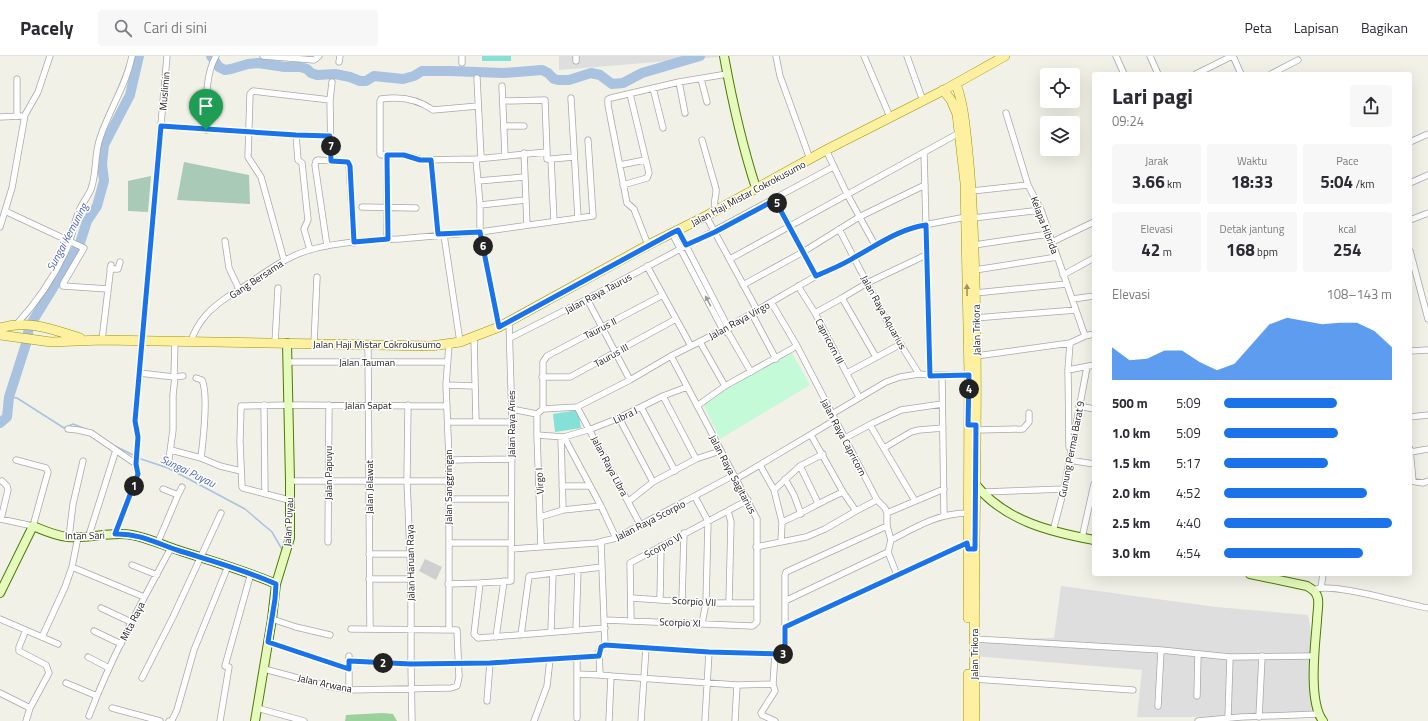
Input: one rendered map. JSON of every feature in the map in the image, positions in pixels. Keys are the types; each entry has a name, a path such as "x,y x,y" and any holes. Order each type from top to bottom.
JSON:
{"main road":[{"name":"Jalan Haji Mistar Cokrokusumo","path":"0,335 40,341 175,340 431,346 460,342 509,322 648,245 706,216 716,209 826,150 924,101 1004,56"},
{"name":"Jalan Trikora","path":"956,84 965,126 972,191 969,217 969,375 979,489 970,547 968,721"},
{"name":"Jalan Trikora","path":"942,90 951,100 957,114 969,217 974,245 976,356 974,427 968,513 974,639 975,721"},
{"path":"0,328 19,325 42,326 85,340"}],"street":[{"path":"0,227 12,188 25,115 38,92 50,56"},
{"path":"19,325 49,281 71,243 78,213 91,189 96,168 100,136 122,88 132,56"},
{"path":"263,56 314,60 319,56"},
{"path":"462,56 462,63"},
{"path":"724,56 727,74 756,188"},
{"path":"776,56 780,76 810,159"},
{"path":"864,56 890,117"},
{"path":"907,56 924,101"},
{"path":"1116,56 1123,72"},
{"path":"1150,56 1157,72"},
{"path":"1200,72 1232,56 1240,72"},
{"path":"206,130 207,91 212,65 216,57"},
{"name":"Muslimin","path":"115,534 138,477 136,454 138,437 135,421 167,59"},
{"path":"1275,72 1298,60"},
{"path":"648,245 634,209 627,203 608,99 679,82 727,74"},
{"path":"476,78 478,106 480,232 499,327"},
{"path":"17,79 17,116"},
{"path":"701,79 707,102"},
{"path":"331,161 330,100 332,82"},
{"path":"679,82 685,113"},
{"path":"502,86 506,155"},
{"path":"653,88 663,128"},
{"path":"284,260 261,177 248,157 250,94 251,92 330,100"},
{"path":"623,185 647,178 649,173 630,94"},
{"path":"478,106 433,110 424,103 409,98 381,99 379,153 381,156 404,155 420,160 431,160 478,158 547,152"},
{"path":"571,98 578,218"},
{"path":"503,101 545,100 547,159 574,157"},
{"name":"Kelapa Hibrida","path":"1006,114 1028,184 1041,210 1085,336"},
{"path":"0,117 25,115"},
{"path":"161,126 206,130 330,136"},
{"path":"504,126 524,126"},
{"path":"730,259 959,133"},
{"path":"1412,141 1428,134"},
{"path":"296,135 298,160 302,163 308,220 304,229 310,250"},
{"name":"Gang Bersama","path":"191,341 192,336 206,315 220,302 284,260 310,250 354,242 480,232 578,218 594,214 588,140"},
{"path":"702,140 716,189 714,203 716,209"},
{"path":"826,150 833,167 875,245"},
{"path":"924,152 930,376"},
{"path":"524,153 527,225"},
{"path":"387,155 386,207 388,239"},
{"path":"552,159 554,221"},
{"path":"327,246 315,165 316,161 318,160 348,162 350,166 354,242"},
{"path":"431,160 441,235 460,342"},
{"path":"620,165 646,160"},
{"name":"Jalan Raya Taurus","path":"510,338 587,299 683,247 715,232 833,167"},
{"path":"1412,182 1428,175"},
{"path":"478,181 524,177"},
{"path":"972,191 1028,184"},
{"path":"744,285 803,252 859,216 925,185"},
{"path":"480,205 526,200"},
{"path":"775,200 816,276"},
{"path":"362,207 416,208"},
{"name":"Jalan Raya Virgo","path":"543,409 577,407 752,314 816,276 855,258 875,245 902,231 969,217 1041,210"},
{"path":"5,211 84,248 63,285 108,289"},
{"path":"1412,219 1428,213"},
{"path":"706,216 757,310"},
{"path":"1052,242 1092,223"},
{"name":"Jalan Raya Aquarius","path":"839,229 867,283 919,374"},
{"path":"675,232 729,334 751,372"},
{"path":"974,245 1049,234"},
{"path":"225,241 229,268 239,289"},
{"path":"815,313 867,283 926,255"},
{"path":"975,270 1057,257"},
{"path":"1412,258 1428,318"},
{"path":"1063,275 1092,259"},
{"path":"102,340 111,267 118,269 120,262"},
{"path":"647,266 691,346"},
{"path":"314,344 317,277"},
{"path":"975,293 1067,284"},
{"name":"Capricorn III","path":"798,286 815,313 859,397"},
{"path":"274,343 278,288"},
{"name":"Taurus II","path":"542,378 543,362 547,356 664,295"},
{"path":"1072,299 1092,296"},
{"path":"842,298 876,357"},
{"path":"587,299 630,380"},
{"name":"Jalan Raya Capricorn","path":"771,302 797,346 878,500 885,508 887,513"},
{"path":"975,318 1076,310"},
{"path":"752,314 776,359"},
{"name":"Taurus III","path":"542,378 570,377 676,319"},
{"name":"Jalan Raya Aries","path":"504,581 511,581 512,409 509,322"},
{"path":"976,356 1070,343 1092,334"},
{"path":"474,337 476,422"},
{"path":"169,459 173,430 175,340"},
{"path":"700,342 725,386"},
{"name":"Jalan Puyau","path":"254,721 264,669 276,584 290,538 287,343"},
{"path":"1070,343 1068,370 1069,460 1092,464"},
{"name":"Jalan Jelawat","path":"368,344 370,629"},
{"name":"Jalan Sanggringan","path":"449,344 446,385 449,460 449,630"},
{"path":"847,373 901,344"},
{"path":"697,406 725,386 797,346"},
{"path":"1412,351 1428,350"},
{"name":"Jalan Raya Sagitarius","path":"671,356 757,519 757,622 754,625"},
{"name":"Jalan Tauman","path":"288,362 447,362"},
{"path":"1068,370 1092,366"},
{"name":"Gunung Permai Barat 9","path":"1053,531 1064,489 1086,367"},
{"path":"139,373 174,377 183,376"},
{"path":"832,414 859,397 900,377 919,374 930,376 969,375"},
{"path":"942,375 944,515"},
{"path":"196,378 202,380 204,386 205,404 201,458"},
{"path":"512,409 537,414 543,409 542,378"},
{"path":"446,385 475,386"},
{"name":"Libra I","path":"563,437 591,429 619,418 663,396 688,387"},
{"path":"663,396 696,459"},
{"path":"845,438 902,410 942,404"},
{"path":"264,405 265,493"},
{"name":"Jalan Papuyu","path":"328,542 329,405"},
{"name":"Jalan Haruan Raya","path":"408,405 407,480 411,579 410,630 412,721"},
{"name":"Jalan Sapat","path":"241,471 240,407 242,406 447,406"},
{"path":"1079,406 1092,409"},
{"name":"Jalan Raya Libra","path":"577,407 591,429 641,526"},
{"path":"641,407 675,471"},
{"path":"974,427 1023,429 1029,422 1029,413"},
{"name":"Virgo I","path":"537,414 541,547"},
{"path":"1412,417 1428,415"},
{"path":"619,418 654,482"},
{"name":"Jalan Raya Scorpio","path":"449,543 541,547 601,542 616,538 760,465 835,420"},
{"path":"448,422 512,422"},
{"path":"870,425 915,501"},
{"path":"884,448 911,432 943,428"},
{"path":"68,429 91,433 136,462"},
{"path":"811,434 843,492 856,510"},
{"path":"537,435 563,437"},
{"path":"563,437 601,506 616,538"},
{"path":"563,437 563,510"},
{"path":"1412,450 1428,449"},
{"path":"90,535 116,450"},
{"path":"171,450 201,458 220,466 241,471 243,488 290,500"},
{"path":"629,501 654,482 696,459 720,451"},
{"path":"774,490 800,466 823,454"},
{"path":"449,460 512,459"},
{"path":"0,593 34,526 48,470 46,468 16,460"},
{"path":"69,537 73,504 83,461"},
{"path":"760,465 774,490 782,522 781,542"},
{"path":"800,466 818,503"},
{"path":"785,479 794,495 801,514"},
{"path":"2,481 7,486 8,494 1,519 34,526"},
{"path":"290,481 449,481"},
{"path":"1412,481 1423,483 1428,482"},
{"path":"562,486 590,486"},
{"path":"158,542 182,487"},
{"path":"163,489 178,495"},
{"path":"897,575 888,552 891,540 887,526 887,513 944,489"},
{"path":"979,489 1064,489"},
{"path":"979,489 1008,513 1021,520 1053,531 1092,540"},
{"path":"782,522 801,514 818,503 843,492"},
{"path":"1082,538 1092,493"},
{"path":"695,497 708,521 706,603 702,623"},
{"path":"449,500 512,499"},
{"name":"Scorpio VI","path":"632,621 630,564 684,533 748,500"},
{"path":"756,547 806,537 825,529 856,510 878,500"},
{"path":"540,517 563,510 601,506"},
{"path":"728,511 731,522 729,602"},
{"path":"142,678 173,617 221,513"},
{"path":"891,540 944,515 968,513"},
{"name":"Intan Sari","path":"34,526 49,532 69,537 131,534 251,573 276,584"},
{"path":"600,675 599,656 601,647 605,645 709,652 785,653 786,572 887,526"},
{"path":"682,600 684,533"},
{"path":"42,637 65,587 72,567 78,537"},
{"path":"601,542 605,645"},
{"path":"660,600 661,546"},
{"path":"785,627 897,575 970,547"},
{"name":"Mita Raya","path":"89,716 109,668 131,622 171,548"},
{"path":"785,601 888,552"},
{"path":"369,554 410,554"},
{"path":"132,565 157,575"},
{"path":"170,721 177,710 194,650 228,566"},
{"path":"72,567 144,597"},
{"path":"522,635 529,576 602,567"},
{"path":"576,630 578,570"},
{"path":"220,721 229,667 225,666 251,573"},
{"path":"551,631 553,573"},
{"path":"1267,576 1318,589 1345,590 1428,608"},
{"path":"1198,721 1259,717 1321,718 1315,701 1315,656 1318,589 1322,576"},
{"path":"370,579 411,579"},
{"path":"448,584 504,581 496,637"},
{"path":"480,582 474,634 478,638 522,635 551,631 605,628"},
{"name":"Scorpio VII","path":"631,598 682,600 706,603 757,603"},
{"path":"101,608 131,622"},
{"path":"0,618 58,644"},
{"path":"272,619 296,627 330,635"},
{"name":"Scorpio XI","path":"605,620 754,625"},
{"path":"351,629 457,630 458,663"},
{"path":"26,630 19,647 19,651 46,666 49,673 30,708 26,721"},
{"path":"94,631 121,644"},
{"path":"974,639 1161,650 1230,657 1315,656"},
{"path":"268,642 349,669"},
{"path":"642,721 646,648"},
{"path":"1158,706 1161,650"},
{"path":"705,721 709,652"},
{"path":"775,654 772,684 775,691 761,713 762,716 775,721"},
{"path":"1197,696 1198,654"},
{"path":"349,690 349,658 411,664 490,663 599,656"},
{"path":"1259,717 1262,656"},
{"path":"88,657 109,668"},
{"path":"577,657 577,718"},
{"path":"1228,718 1230,657"},
{"path":"534,721 547,686 550,659"},
{"name":"Jalan Arwana","path":"264,669 349,690 411,689 457,686 459,682 458,663"},
{"path":"487,701 490,663"},
{"path":"577,674 737,685 772,684"},
{"path":"609,721 611,676"},
{"path":"974,679 1133,690"},
{"path":"66,683 97,696"},
{"path":"735,721 737,685"},
{"path":"0,693 30,708"},
{"path":"112,708 160,721"},
{"path":"257,708 304,721"}],"shaded area":[{"path":"482,56 511,56 511,61 482,61"},
{"path":"559,56 718,56 718,57 559,70"},
{"path":"578,410 581,428 555,432 553,414"},
{"path":"425,559 442,567 436,580 419,571"},
{"path":"1061,586 1216,607 1308,615 1315,656 1311,715 1137,717 1142,670 974,656 974,639 1054,638"}],"green space":[{"path":"184,162 249,175 250,204 177,200"},
{"path":"151,176 148,212 128,211 128,181"},
{"path":"792,353 810,385 720,439 702,402"},
{"path":"382,713 393,714 397,721 345,721 346,715"}],"waterway":[{"name":"Sungai Kemuning","path":"0,423 7,417 9,397 26,344 29,327 80,243 87,221 97,206 104,181 102,164 104,145 130,95 139,56"},
{"path":"211,56 219,67 225,70 258,63 285,67 300,67 317,75 335,74 360,81 366,81 374,76 403,79 414,76 422,71 504,73 542,70 554,79 558,80 569,80 591,73 600,75 612,84 623,83 642,73 700,56"},
{"name":"Sungai Puyau","path":"9,397 17,398 64,428 73,424 88,430"},
{"name":"Sungai Puyau","path":"115,446 135,456"},
{"name":"Sungai Puyau","path":"138,458 168,468 245,509 272,532 283,551"}],"route":[{"path":"161,126 206,130 330,136 331,161 348,162 350,166 354,242 388,239 386,207 387,155 408,155 420,160 431,160 438,234 444,235 480,232 499,327 678,230 686,245 715,232 775,200 816,276 855,258 875,245 902,231 926,225 930,376 969,375 968,425 976,425 975,549 968,549 967,543 785,627 785,653 783,654 709,652 605,645 601,647 599,656 490,663 411,664 349,661 349,669 268,642 276,584 251,573 171,548 158,542 131,534 115,534 138,477 138,469 136,464 138,432 135,425 136,403 161,126"}]}
